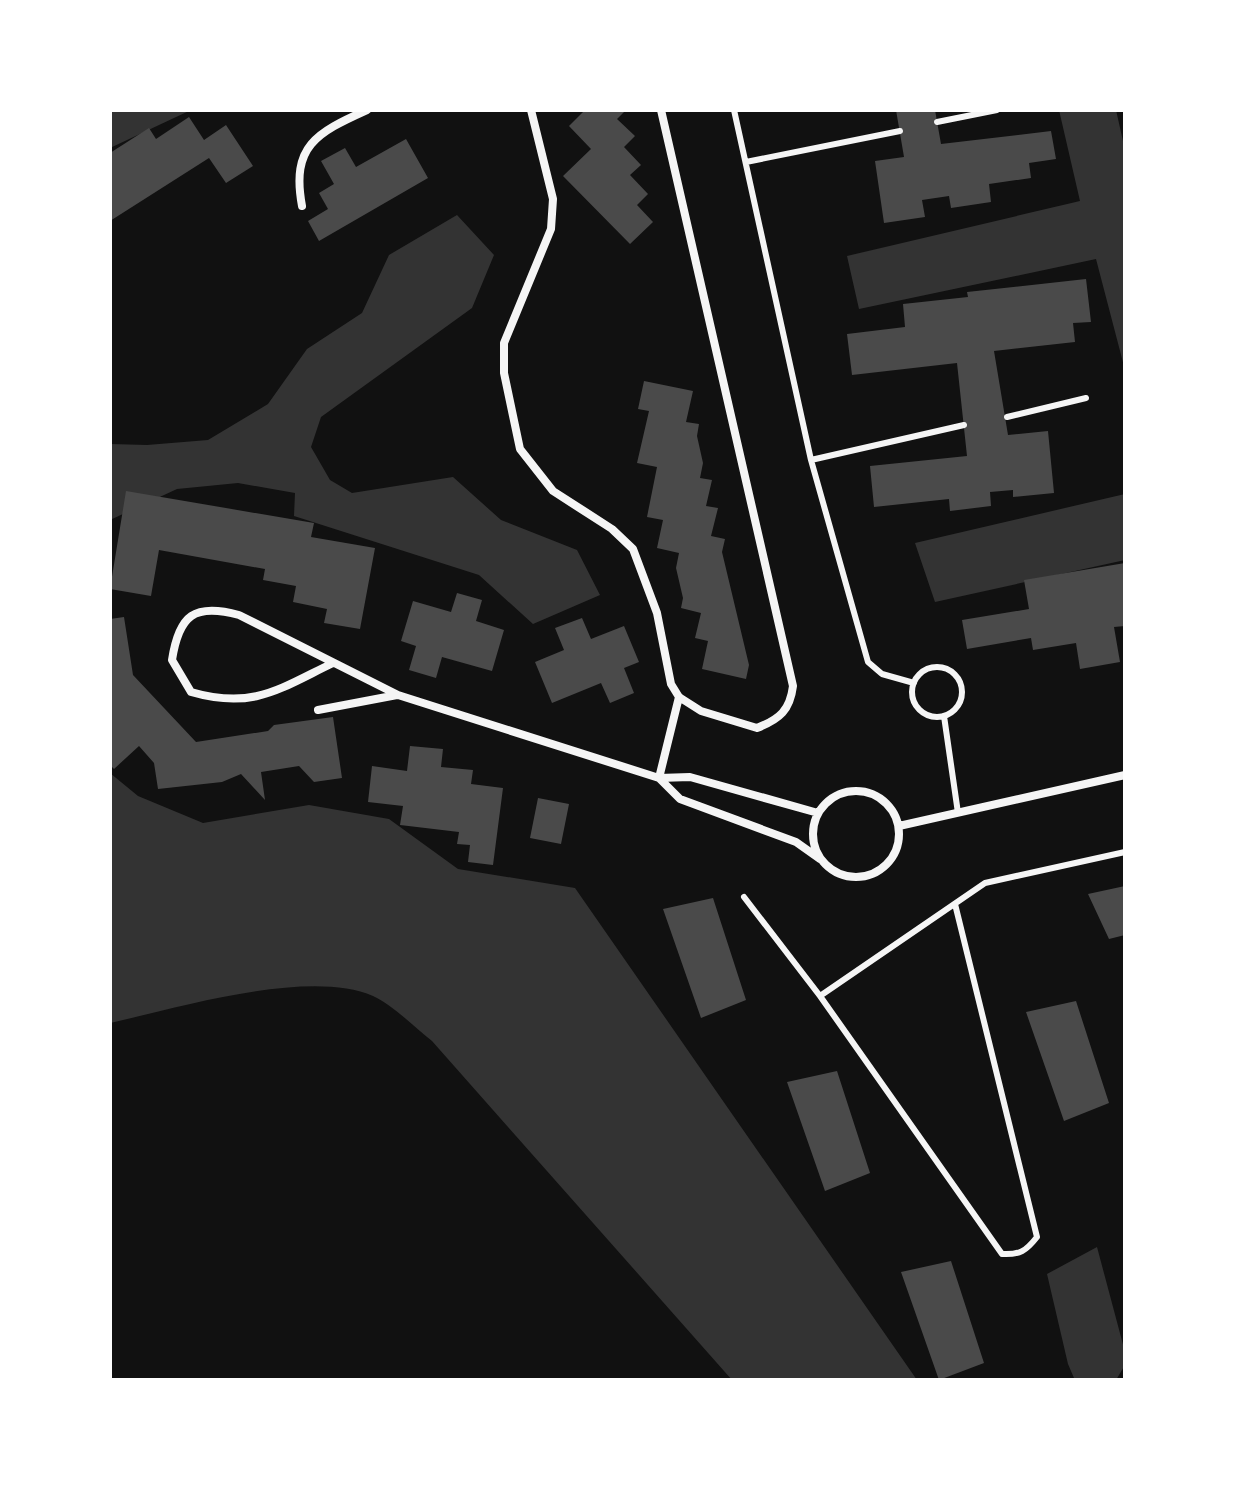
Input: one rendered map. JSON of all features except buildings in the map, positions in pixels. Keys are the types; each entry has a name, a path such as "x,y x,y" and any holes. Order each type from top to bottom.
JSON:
{"street":[{"path":"302,206 297,177 301,155 332,126 367,110"},
{"path":"531,110 553,199 551,229 544,251 504,343 504,373 511,419 520,449 544,481 612,529 633,549 657,613 671,684 679,697 701,711 757,728 776,720 790,705 793,686 661,110"},
{"path":"333,663 279,689 249,700 231,701 191,692 172,660 181,625 193,614 214,609 239,615 398,695 659,778 690,777 818,813"},
{"path":"318,710 398,695"},
{"path":"659,778 679,697"},
{"path":"899,826 1125,775"},
{"path":"659,778 680,799 796,842 837,872 852,876 868,875 882,868 893,856 899,826 887,803 863,791 837,795 818,813 813,839 824,862"}],"lane":[{"path":"734,110 811,460 868,662 882,674 914,683"},
{"path":"937,122 997,110"},
{"path":"746,162 900,131"},
{"path":"1007,417 1086,398"},
{"path":"811,460 964,425"},
{"path":"936,666 950,670 960,680 963,694 957,708 944,716 933,717 915,704 914,683 922,671 936,666"},
{"path":"944,716 958,813"},
{"path":"820,996 996,879 1125,852"},
{"path":"744,897 820,996 1002,1254 1015,1255 1027,1250 1037,1237 955,904"}],"shaded area":[{"path":"110,110 191,110 110,148"},
{"path":"1059,110 1116,110 1125,150 1125,370 1096,259 859,309 847,256 1080,201"},
{"path":"457,215 494,255 472,308 321,417 311,447 330,480 352,493 453,477 501,520 577,550 600,595 533,624 479,575 294,516 295,493 238,483 177,489 110,520 110,444 147,445 208,440 268,404 307,349 362,313 389,255"},
{"path":"1125,494 1125,560 935,602 915,543"},
{"path":"110,773 138,796 203,823 309,805 389,819 458,869 575,888 917,1380 732,1380 432,1041 373,996 314,986 279,988 206,1000 110,1023"},
{"path":"1097,1247 1125,1352 1125,1365 1116,1380 1074,1378 1047,1274"}]}
